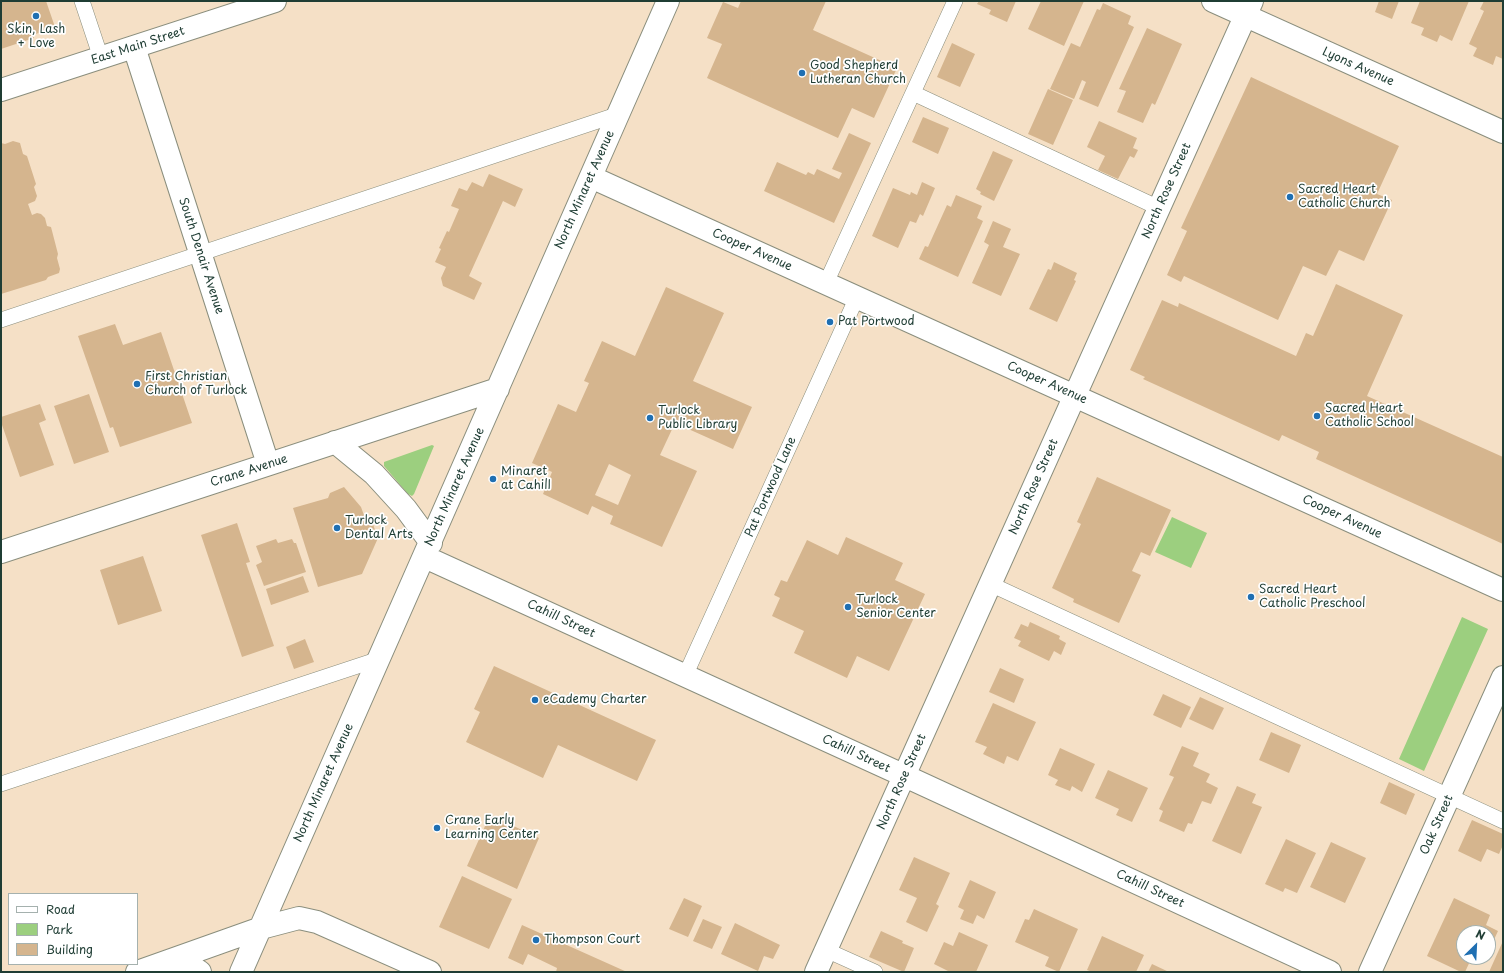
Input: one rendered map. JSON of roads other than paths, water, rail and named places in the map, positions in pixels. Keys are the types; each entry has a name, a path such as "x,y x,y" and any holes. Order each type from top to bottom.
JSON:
{"street":[{"name":"East Main Street","path":"1,90 134,47 222,9 275,1"},
{"name":"North Minaret Avenue","path":"241,972 428,550 668,1"},
{"name":"Lyons Avenue","path":"1213,1 1249,8 1503,132"},
{"name":"North Rose Street","path":"816,972 1249,8"},
{"name":"South Denair Avenue","path":"134,47 268,464"},
{"name":"Cooper Avenue","path":"591,177 1503,590"},
{"name":"Crane Avenue","path":"1,552 498,389"},
{"path":"336,442 374,474 406,509 428,550"},
{"name":"Cahill Street","path":"428,550 685,676 1330,972"},
{"name":"Oak Street","path":"1370,972 1503,677"},
{"path":"137,972 260,928 293,919 303,918 312,920 430,972"},
{"path":"173,960 188,964 200,972"}],"lane":[{"path":"82,1 101,58"},
{"path":"826,283 954,1"},
{"path":"913,92 1159,208"},
{"path":"1,320 619,114"},
{"name":"Pat Portwood Lane","path":"685,676 856,297"},
{"path":"990,584 1503,821"},
{"path":"1,784 379,659"},
{"path":"826,950 875,972"}],"place":[{"name":"Skin, Lash + Love","path":"36,16"},
{"name":"Good Shepherd Lutheran Church","path":"802,73"},
{"name":"Sacred Heart Catholic Church","path":"1290,197"},
{"name":"Pat Portwood","path":"830,322"},
{"name":"First Christian Church of Turlock","path":"137,384"},
{"name":"Sacred Heart Catholic School","path":"1317,416"},
{"name":"Turlock Public Library","path":"650,418"},
{"name":"Minaret at Cahill","path":"493,479"},
{"name":"Turlock Dental Arts","path":"337,528"},
{"name":"Sacred Heart Catholic Preschool","path":"1251,597"},
{"name":"Turlock Senior Center","path":"848,607"},
{"name":"eCademy Charter","path":"535,700"},
{"name":"Crane Early Learning Center","path":"437,828"},
{"name":"Thompson Court","path":"536,940"}]}
